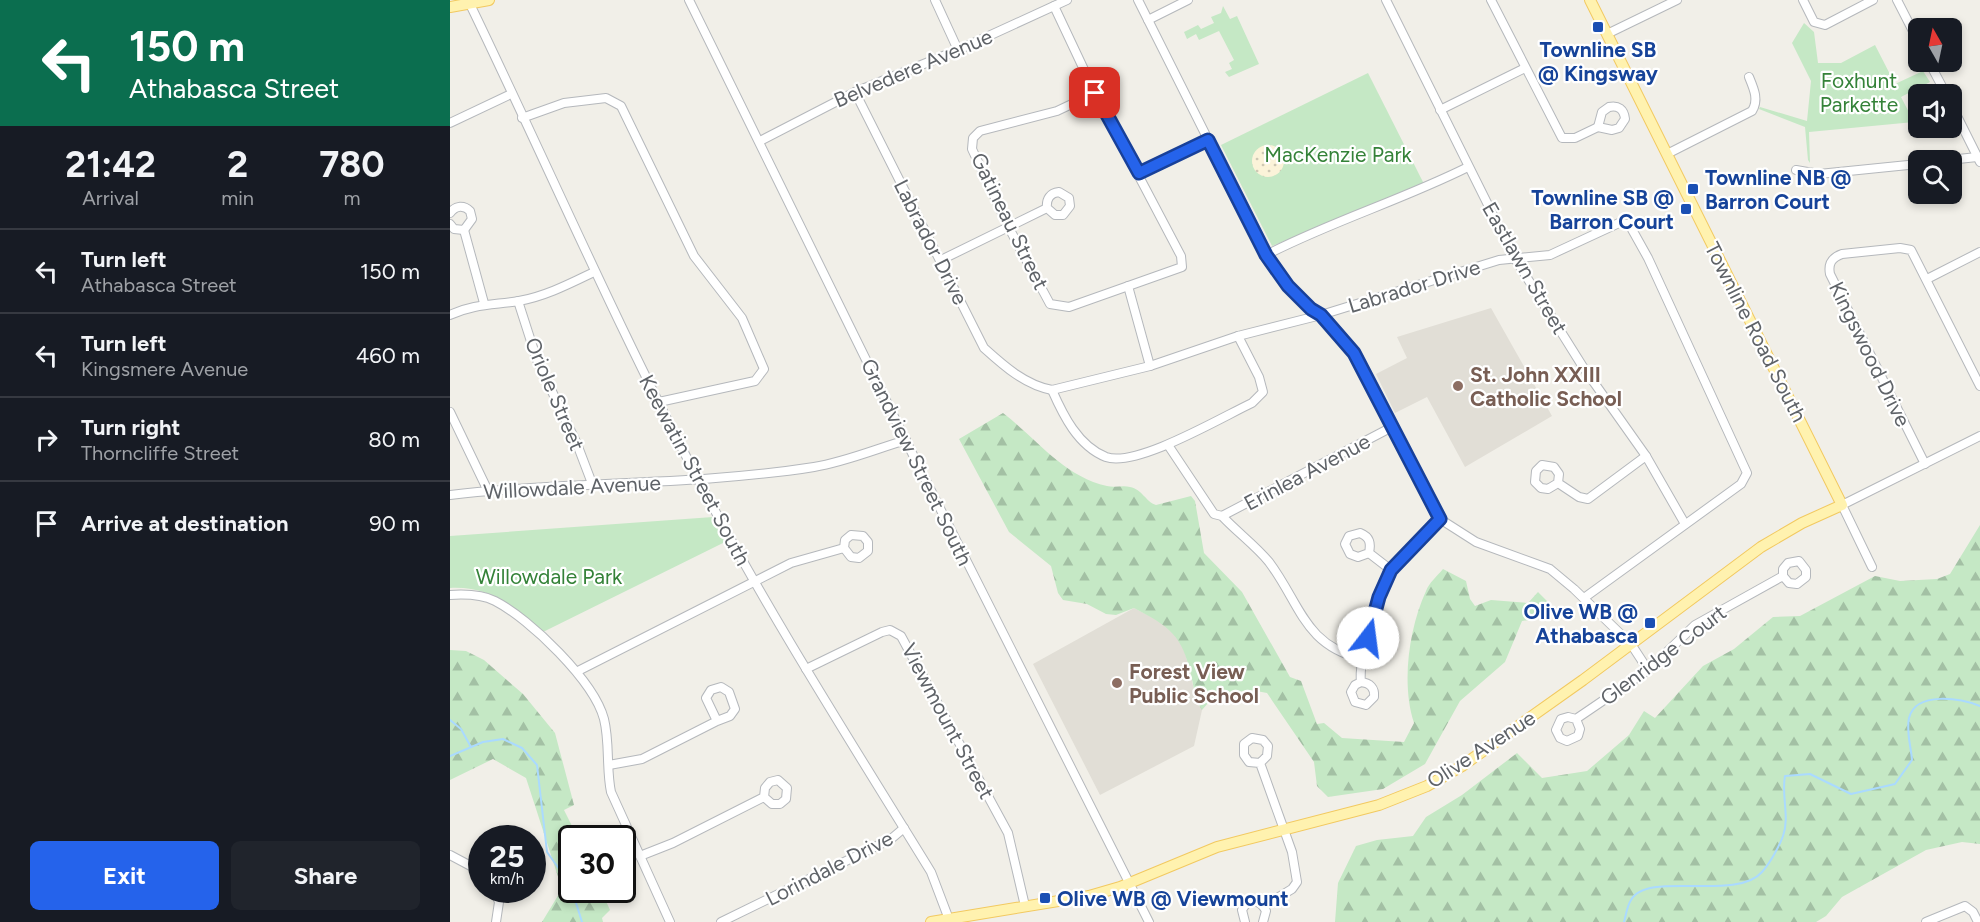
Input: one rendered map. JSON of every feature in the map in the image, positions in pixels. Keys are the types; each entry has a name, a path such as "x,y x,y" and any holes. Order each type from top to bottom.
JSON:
{"main road":[{"path":"450,7 489,0"},
{"name":"Townline Road South","path":"1590,0 1842,505"},
{"name":"Olive Avenue","path":"932,922 1089,897 1216,847 1379,805 1443,777 1631,644 1761,547 1802,523 1842,505"}],"street":[{"name":"Grandview Street South","path":"689,0 906,440 1149,922"},
{"path":"935,0 958,50"},
{"name":"Belvedere Avenue","path":"760,141 855,92 958,50 1067,0"},
{"path":"1138,0 1266,255 1288,286 1311,309 1321,315 1354,353 1440,519 1476,542 1550,569 1584,598 1631,644 1648,670"},
{"path":"1148,20 1188,0"},
{"name":"Eastlawn Street","path":"1386,0 1514,257 1583,367 1646,456 1685,524"},
{"path":"1491,0 1562,138 1575,138 1598,127"},
{"path":"1607,34 1677,0"},
{"path":"1803,0 1814,22 1824,25 1873,0"},
{"path":"1897,0 1908,21"},
{"name":"Keewatin Street South","path":"468,2 594,272 698,480 753,580 931,872 949,920"},
{"path":"1054,6 1095,93 1182,256 1182,267 1128,286 1150,366"},
{"path":"1440,110 1525,68"},
{"path":"1667,154 1752,111 1755,105 1755,93 1749,77"},
{"name":"Labrador Drive","path":"855,92 984,348 1018,376 1038,387 1052,390 1150,366 1238,336 1321,315 1499,260 1550,255 1618,223 1629,224 1648,258 1747,472 1741,484 1584,598"},
{"name":"Gatineau Street","path":"1095,93 1057,111 980,131 973,138 972,149 1009,228 1050,304 1069,308 1128,286"},
{"path":"450,123 511,94"},
{"path":"522,118 564,103 606,98 621,106 694,256 742,318 764,369 755,381 659,402"},
{"path":"1962,126 1978,159 1962,160"},
{"path":"1139,173 1208,140"},
{"path":"1796,170 1819,174 1908,165"},
{"path":"1266,255 1299,238 1424,189 1468,167"},
{"path":"450,213 459,207 470,211 471,223 464,230"},
{"path":"941,260 1047,208"},
{"path":"450,224 454,229 464,230"},
{"path":"464,230 484,303"},
{"name":"Kingswood Drive","path":"1925,464 1829,269 1833,258 1842,254 1906,248 1914,254 1980,386"},
{"path":"1927,279 1980,252"},
{"path":"450,315 484,303 518,301 552,292 594,272"},
{"name":"Oriole Street","path":"518,301 537,360 577,444 593,486"},
{"path":"1052,390 1063,415 1080,439 1107,458 1141,454 1168,445 1252,402 1263,392 1259,377 1238,336"},
{"path":"450,412 488,491"},
{"name":"Erinlea Avenue","path":"1222,516 1392,427"},
{"path":"1842,505 1980,436"},
{"name":"Willowdale Avenue","path":"450,495 698,480 816,467 906,440"},
{"path":"1168,445 1214,514 1222,516 1266,560 1314,632 1325,644 1343,654 1362,659"},
{"path":"1558,483 1587,499 1646,456"},
{"name":"Townline Road South","path":"1842,505 1872,567"},
{"path":"1361,682 1362,659 1379,597 1391,570 1440,519"},
{"path":"578,671 753,580 790,563 844,548"},
{"path":"1369,552 1391,570"},
{"name":"Glenridge Court","path":"1576,719 1648,670 1695,625 1783,576"},
{"path":"450,595 469,595 495,602 578,671 592,691 603,716 611,792 670,922"},
{"name":"Viewmount Street","path":"806,669 882,632 890,630 902,636 1008,833 1025,906"},
{"path":"609,765 642,759 717,721"},
{"path":"1260,763 1293,859 1297,882 1292,890 1264,906"},
{"path":"640,856 674,843 764,797"},
{"name":"Lorindale Drive","path":"721,922 891,839 904,828"},
{"path":"450,855 468,865"},
{"path":"1245,922 1242,914 1247,903 1254,901 1264,906"},
{"path":"496,922 499,903"},
{"path":"1263,922 1266,915 1264,906"},
{"path":"1926,922 1965,906 1973,912 1978,922"}],"shaded area":[{"name":"St. John XXIII Catholic School","path":"1491,308 1552,416 1465,467 1427,397 1395,413 1376,374 1407,358 1397,337"},
{"name":"Forest View Public School","path":"1134,608 1163,623 1180,640 1197,702 1202,710 1194,746 1100,795 1033,664"}],"green space":[{"path":"1223,6 1230,19 1237,16 1259,64 1229,77 1225,72 1232,69 1229,63 1234,60 1219,31 1199,40 1196,34 1187,39 1184,32 1198,25 1201,29 1214,23 1211,17 1221,13"},
{"name":"Foxhunt Parkette","path":"1804,23 1814,32 1818,63 1841,63 1875,45 1895,84 1921,72 1924,72 1930,82 1908,84 1908,93 1901,97 1908,110 1908,123 1809,132 1810,163 1805,127 1759,109 1760,107 1807,121 1811,81 1792,43"},
{"name":"MacKenzie Park","path":"1368,73 1424,184 1272,246 1221,145"},
{"path":"1003,413 1051,455 1091,481 1110,487 1134,488 1156,505 1191,496 1195,501 1204,553 1242,592 1290,677 1301,681 1317,724 1324,723 1342,738 1404,742 1414,723 1408,691 1411,639 1427,588 1443,569 1466,581 1470,599 1475,606 1491,600 1528,603 1538,592 1548,602 1541,618 1522,621 1505,662 1460,701 1425,764 1383,789 1328,797 1317,786 1314,762 1267,693 1251,690 1215,695 1202,710 1196,698 1187,661 1179,641 1165,627 1134,608 1116,615 1106,614 1087,604 1063,600 1058,593 1051,566 1009,532 959,439"},
{"name":"Willowdale Park","path":"713,517 725,542 543,632 522,614 490,594 465,588 450,588 450,536"},
{"path":"1980,525 1980,844 1962,842 1926,850 1842,897 1826,916 1816,922 1335,922 1338,883 1356,846 1377,840 1413,836 1426,817 1462,795 1517,753 1542,778 1587,771 1629,735 1644,711 1655,718 1703,666 1734,649 1773,617 1800,616 1875,576 1900,581 1937,579 1950,574"},
{"path":"450,650 466,651 484,660 523,694 555,733 574,805 564,810 572,825 558,825 558,877 546,840 546,825 541,825 526,778 493,759 450,780"},
{"path":"558,896 558,903 607,903 610,910 602,918 603,922 542,922"}],"sand":[{"path":"1268,145 1279,150 1284,161 1279,172 1268,177 1257,172 1252,161 1257,150"}],"waterway":[{"path":"1624,922 1631,900 1640,891 1655,887 1733,885 1750,881 1762,872 1777,850 1785,829 1785,776 1810,774 1851,794 1895,784 1912,760 1908,728 1913,709 1921,703 1940,699 1951,699 1980,706"},
{"path":"450,720 461,729 471,747"},
{"path":"450,756 483,742 503,739 522,748 537,765 547,852 558,867"},
{"path":"576,903 582,922"}],"place":[{"name":"Townline SB @ Kingsway","path":"1598,27"},
{"name":"Townline NB @ Barron Court","path":"1693,189"},
{"name":"Townline SB @ Barron Court","path":"1686,209"},
{"name":"St. John XXIII Catholic School","path":"1458,386"},
{"name":"Olive WB @ Athabasca","path":"1650,623"},
{"name":"Forest View Public School","path":"1117,683"},
{"name":"Olive WB @ Viewmount","path":"1045,898"}],"route":[{"path":"1095,93 1139,173 1208,140 1266,255 1288,286 1311,309 1321,315 1354,353 1440,519 1391,570 1379,597 1368,638"}]}
